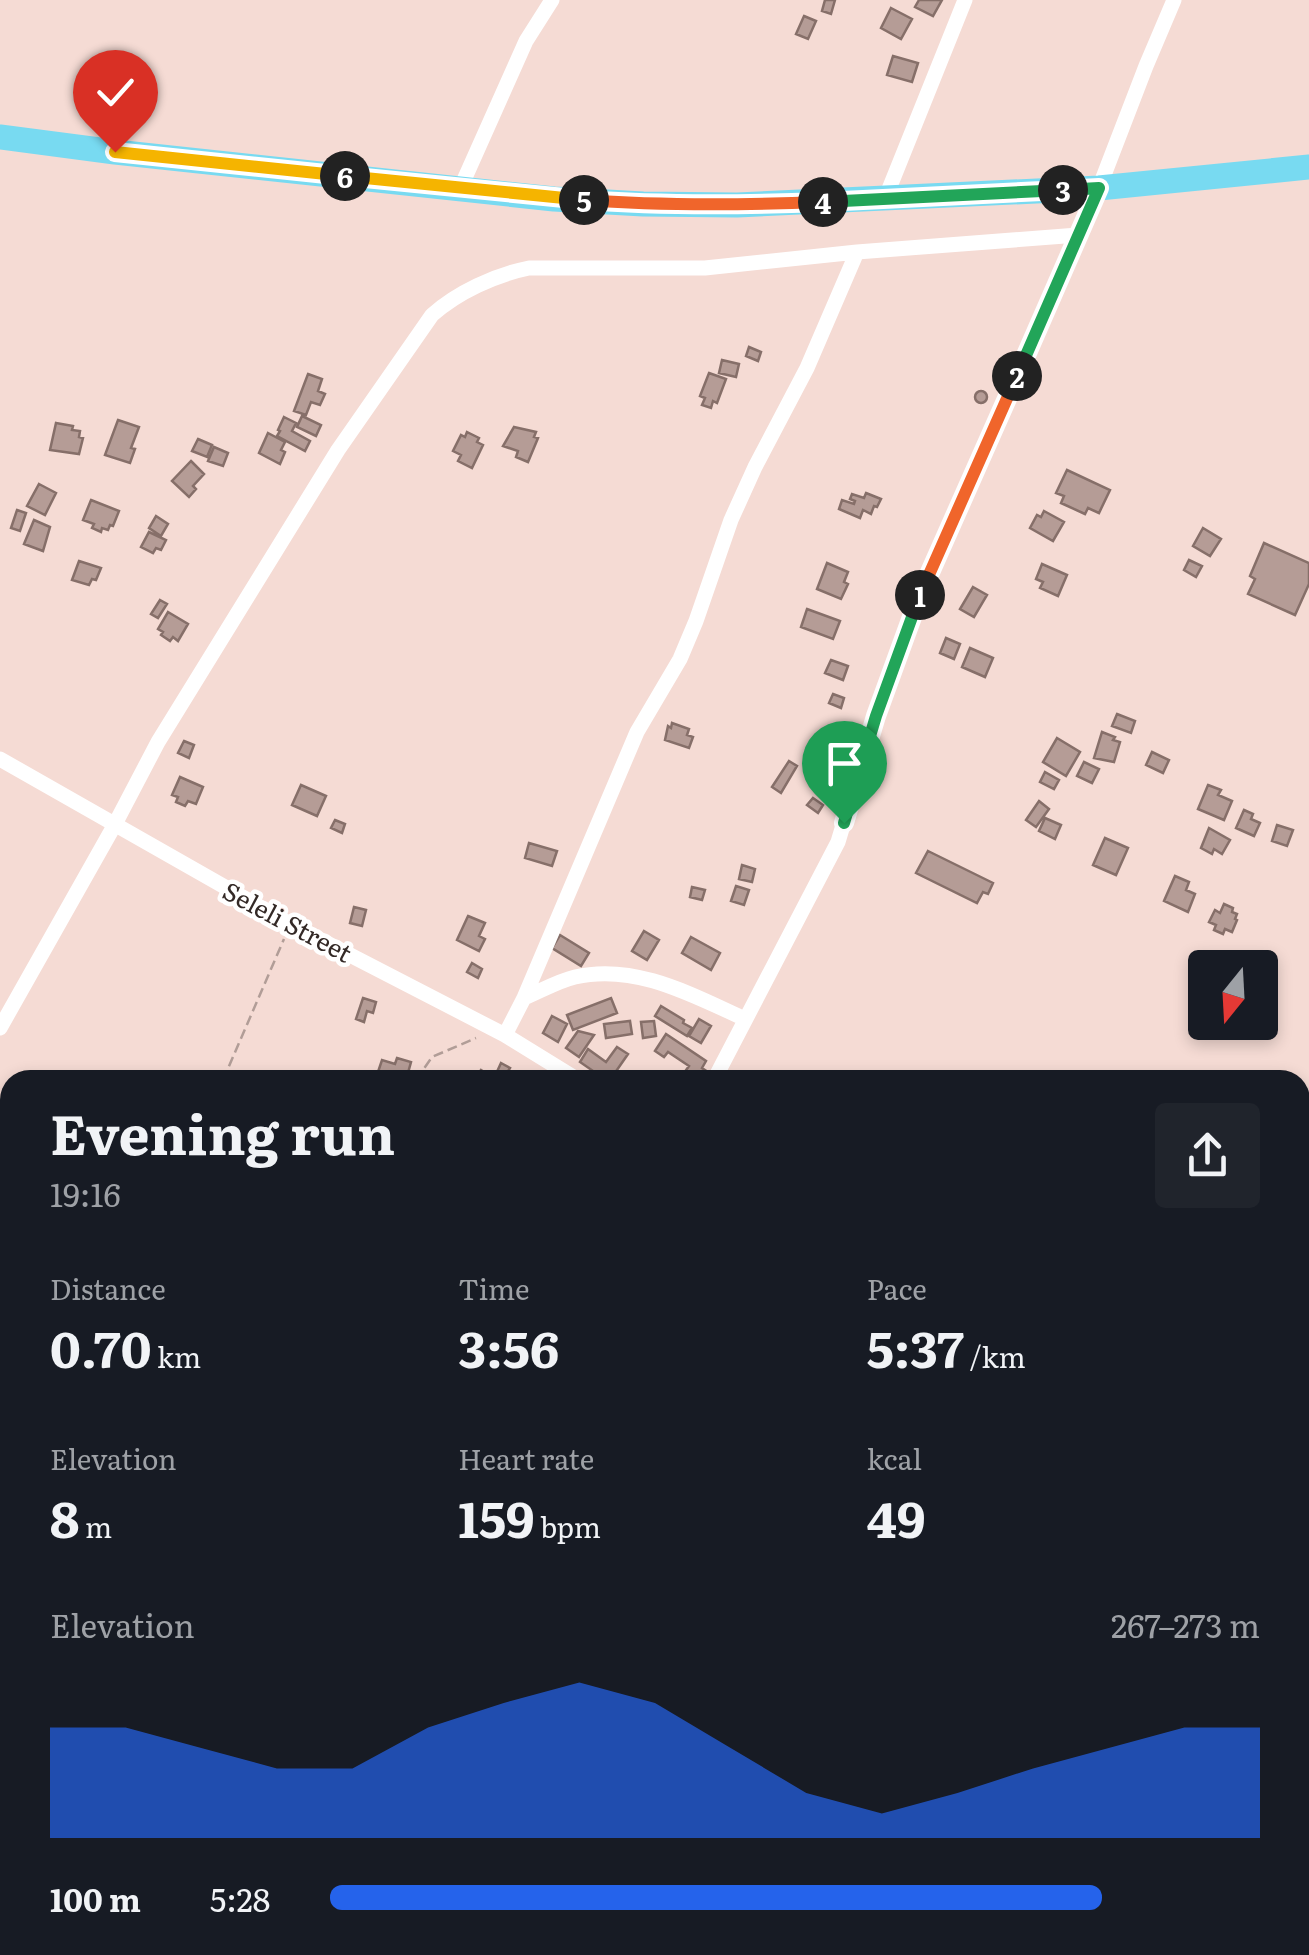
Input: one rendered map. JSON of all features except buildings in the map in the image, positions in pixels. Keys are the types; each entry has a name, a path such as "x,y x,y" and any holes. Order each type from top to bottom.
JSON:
{"main road":[{"path":"0,137 554,198 643,204 736,205 1099,188 1309,168"}],"street":[{"path":"460,188 526,42 552,0"},
{"path":"884,199 966,0"},
{"path":"719,1070 838,842 882,698 921,593 1099,188 1174,0"},
{"path":"0,1028 158,742 338,450 443,304 514,271 530,268 705,268 1078,235"},
{"path":"500,1032 524,998 636,732 680,658 731,520 807,368 857,252"},
{"name":"Seleli Street","path":"3,766 290,924 500,1032 562,1070"},
{"path":"524,998 572,977 603,972 671,985 745,1019"}],"path":[{"path":"227,1070 290,924"},
{"path":"424,1070 435,1056 500,1032"}],"route":[{"path":"115,152 643,204 736,205 1099,188 921,593 876,716 844,823"}]}
